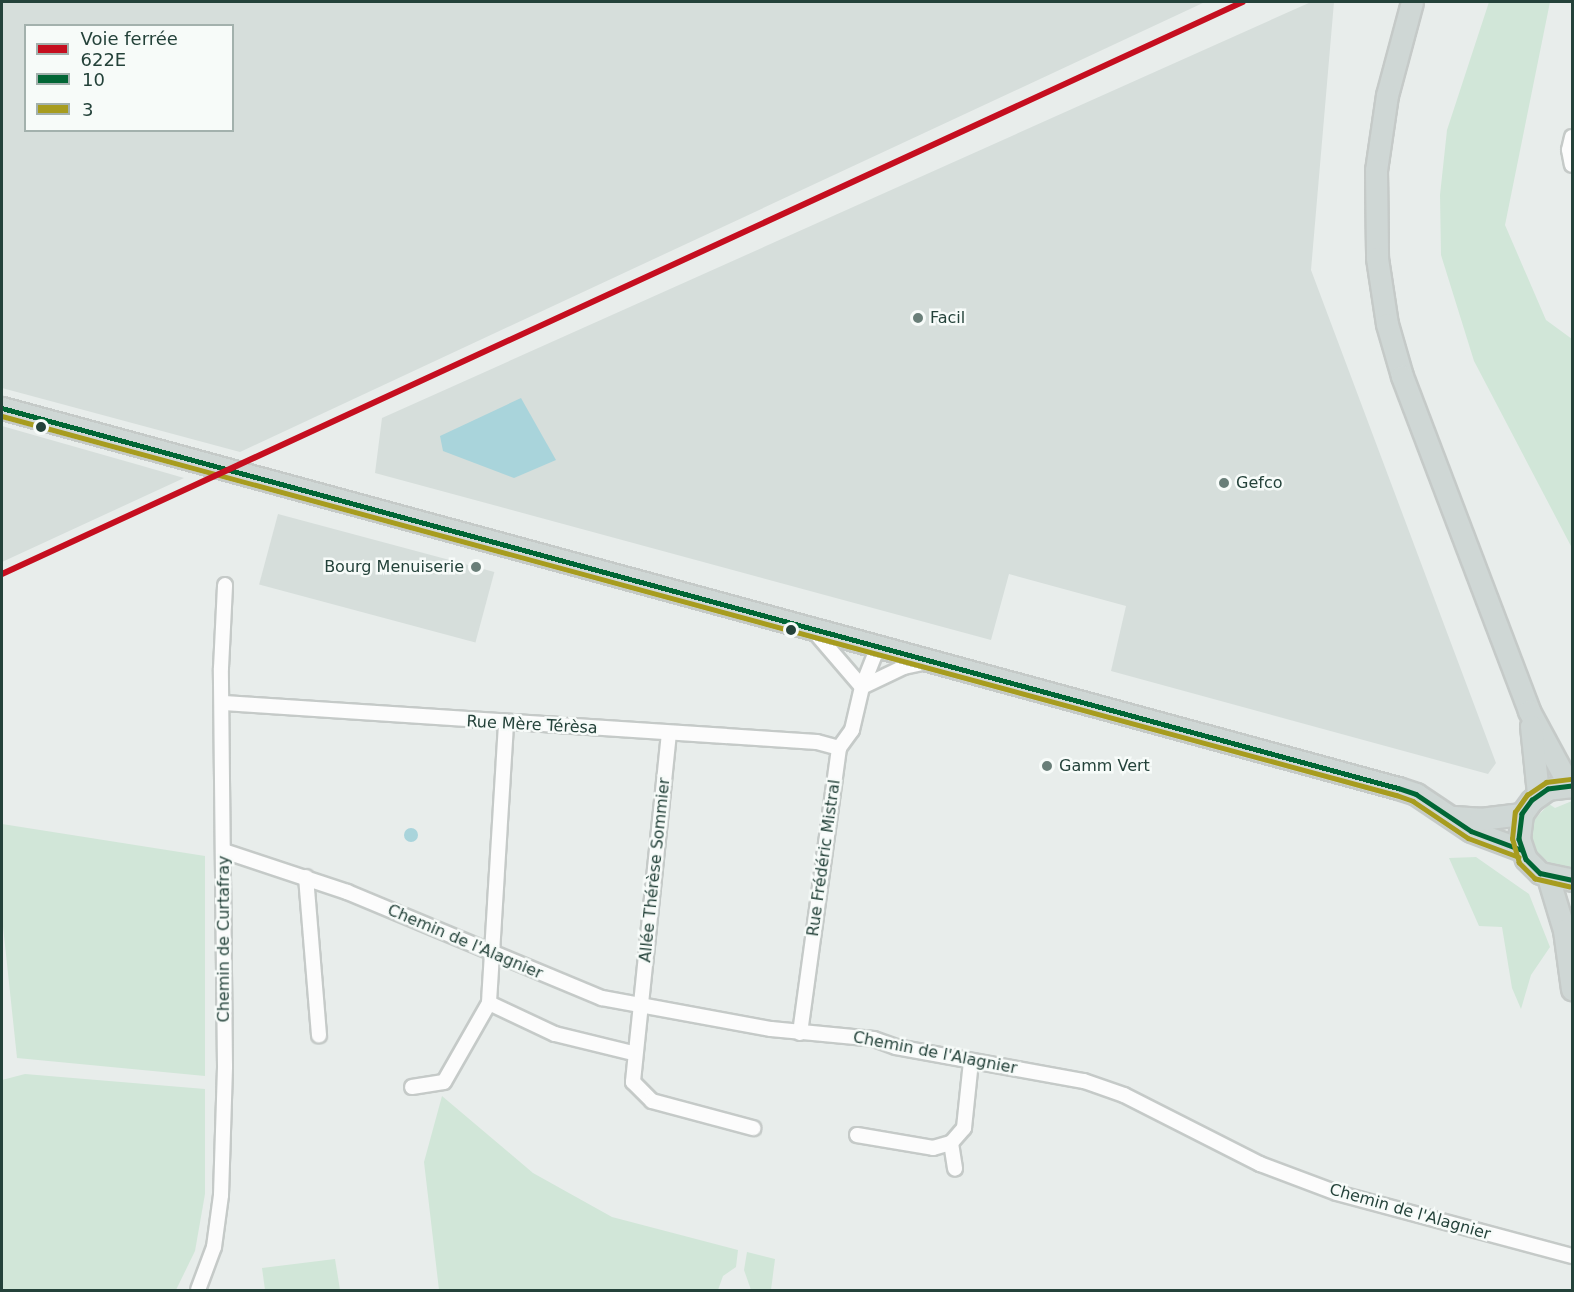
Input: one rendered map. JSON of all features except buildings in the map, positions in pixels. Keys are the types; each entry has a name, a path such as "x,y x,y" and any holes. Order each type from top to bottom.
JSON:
{"main road":[{"path":"1412,2 1387,95 1376,170 1377,258 1387,324 1406,387 1529,711 1571,786 1539,794 1522,814 1519,832 1522,850 1532,867 1548,877 1572,880"},
{"path":"2,408 879,644 1398,788 1453,817 1471,831 1522,850"},
{"path":"1529,711 1539,776 1539,794"},
{"path":"1453,817 1480,819 1522,814"},
{"path":"1548,877 1562,920 1572,976"}],"street":[{"path":"1572,137 1569,150 1572,165"},
{"name":"Chemin de Curtafray","path":"198,1290 214,1248 221,1195 225,585"},
{"path":"810,626 862,687 904,667 935,660"},
{"name":"Rue Frédéric Mistral","path":"800,1032 839,748 852,730 862,687 879,644"},
{"name":"Rue Mère Térèsa","path":"224,703 506,724 817,742 839,748"},
{"path":"412,1087 444,1082 489,1003 506,724"},
{"name":"Allée Thérèse Sommier","path":"669,733 641,1007 633,1053 633,1082 652,1101 753,1128"},
{"name":"Chemin de l'Alagnier","path":"224,851 306,877 602,998 641,1007 800,1032 874,1039 896,1047 1084,1081 1124,1095 1260,1164 1337,1193 1572,1256"},
{"path":"306,877 319,1035"},
{"path":"489,1003 555,1034 633,1053"},
{"path":"857,1135 933,1148 951,1143 964,1128 972,1061"},
{"path":"951,1143 956,1169"}],"shaded area":[{"path":"2,2 1205,2 240,452 2,388"},
{"path":"1311,2 1334,2 1311,270 1496,763 1488,774 1111,671 1126,606 1009,574 991,640 375,473 382,418"},
{"path":"2,426 139,465 184,478 2,562"},
{"path":"278,514 494,572 475,642 259,585"}],"green space":[{"path":"1489,2 1550,2 1505,225 1546,320 1572,339 1572,548 1474,361 1441,255 1440,195 1447,130"},
{"path":"1572,801 1572,867 1553,866 1536,852 1531,841 1534,820 1549,804 1555,808"},
{"path":"2,824 205,856 205,1076 17,1058 2,917"},
{"path":"1476,857 1529,894 1550,947 1531,975 1521,1009 1512,988 1502,927 1479,926 1449,858"},
{"path":"25,1074 205,1089 205,1194 195,1251 176,1290 2,1290 2,1080"},
{"path":"442,1096 533,1173 612,1217 738,1250 736,1267 723,1276 718,1290 439,1290 424,1162"},
{"path":"747,1252 775,1259 771,1290 751,1290 744,1270"},
{"path":"335,1259 340,1290 265,1290 262,1268"}],"water":[{"path":"521,398 556,460 514,478 443,451 440,436"},
{"path":"408,828 414,828 418,835 414,842 408,842 404,838 404,832"}],"rail line":[{"name":"622E","path":"2,574 1243,2"}],"transit line":[{"name":"10","path":"2,408 1398,788 1416,794 1471,831 1522,850"},
{"name":"3","path":"2,416 1396,795 1413,801 1468,838 1519,857"},
{"name":"3","path":"1570,887 1535,879 1519,863 1512,839 1515,812 1527,795 1546,782 1571,779"},
{"name":"10","path":"1572,786 1548,789 1532,800 1522,814 1519,839 1526,859 1540,873 1572,880"}],"place":[{"name":"Facil","path":"918,318"},
{"name":"Gefco","path":"1224,483"},
{"name":"Bourg Menuiserie","path":"476,567"},
{"name":"Gamm Vert","path":"1047,766"}]}
